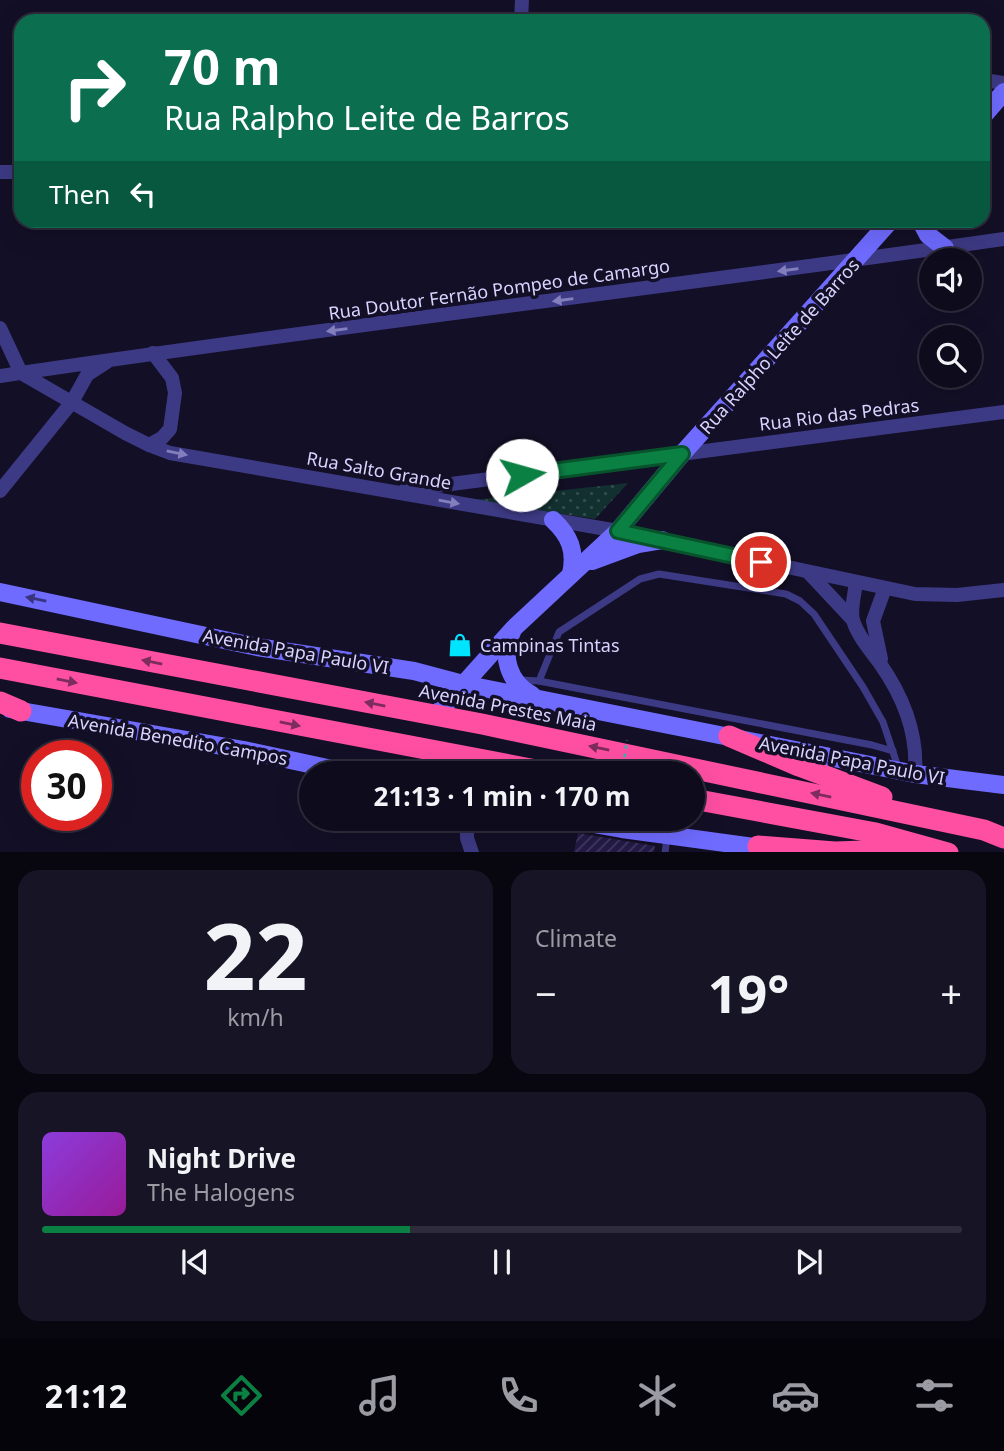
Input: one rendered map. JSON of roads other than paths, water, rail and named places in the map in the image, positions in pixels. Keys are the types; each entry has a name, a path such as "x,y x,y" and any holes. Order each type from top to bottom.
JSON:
{"highway":[{"name":"Avenida Prestes Maia","path":"0,633 436,715 984,830 1004,838"},
{"path":"0,668 489,761"},
{"path":"729,736 786,761 887,799 984,830"},
{"path":"705,801 876,833 948,852"},
{"path":"758,849 907,852"}],"street":[{"path":"990,108 1004,92"},
{"name":"Rua Ralpho Leite de Barros","path":"436,715 514,628 618,531 682,454 884,228"},
{"path":"924,228 928,235 945,248"},
{"name":"Rua Doutor Fernão Pompeo de Camargo","path":"945,248 1004,239"},
{"name":"Rua Doutor Fernão Pompeo de Camargo","path":"0,376 114,358 919,252"},
{"path":"0,328 21,373"},
{"path":"149,445 162,438 170,429 175,393 172,378 153,353"},
{"path":"0,491 72,402 87,375 114,358"},
{"name":"Rua Salto Grande","path":"21,373 149,445 170,453 618,531 915,594 957,595 1004,590"},
{"name":"Rua Rio das Pedras","path":"388,492 1004,412"},
{"path":"553,520 569,538 573,550 571,575"},
{"path":"571,575 614,551 662,540"},
{"path":"808,572 852,618 904,706 917,751 907,772"},
{"path":"852,618 856,582"},
{"path":"884,670 873,621 885,588"},
{"name":"Avenida Papa Paulo VI","path":"0,592 257,647 414,671 463,684 538,690 729,736 907,772 1004,785"},
{"path":"514,628 506,651 513,680 527,693 538,690"},
{"name":"Avenida Benedito Campos","path":"7,706 299,762"},
{"path":"467,831 472,852"},
{"path":"613,831 666,844 783,852"}],"lane":[{"path":"893,751 655,702 538,690 559,632 640,579 659,574 786,594 800,601 814,614 863,687 883,722 893,751 907,772"}],"place":[{"name":"Campinas Tintas","path":"460,645"}]}
